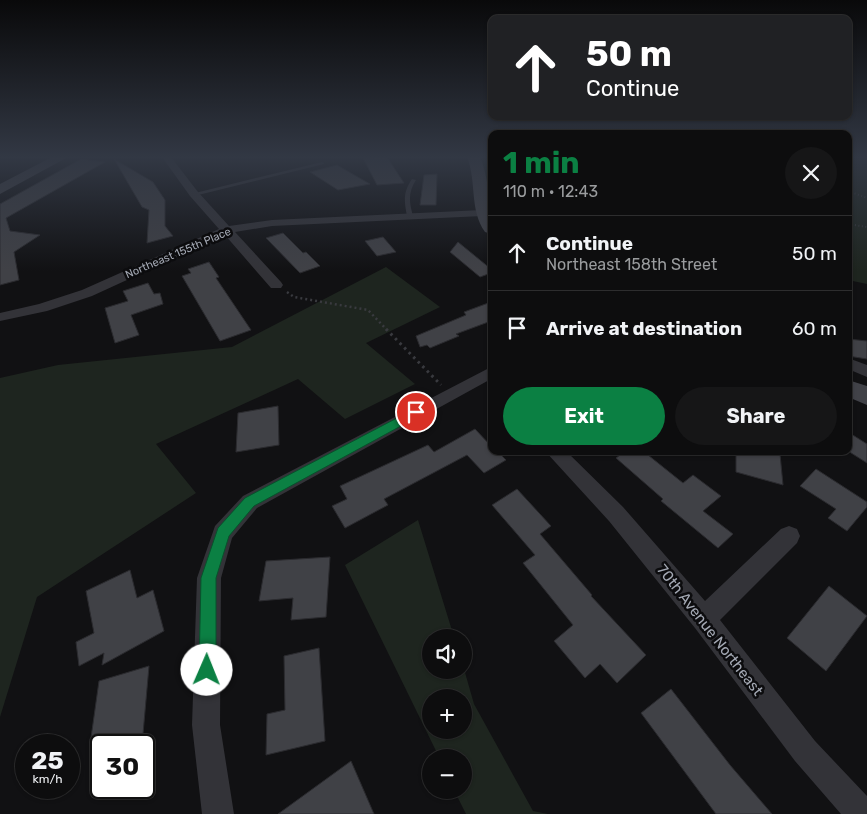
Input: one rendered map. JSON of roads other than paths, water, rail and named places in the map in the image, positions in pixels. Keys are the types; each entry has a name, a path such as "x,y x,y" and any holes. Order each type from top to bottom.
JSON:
{"main road":[{"path":"480,195 482,213 488,224"},
{"path":"852,390 867,396"}],"street":[{"path":"195,195 276,285"},
{"name":"Northeast 155th Place","path":"0,317 42,308 87,293 226,230 272,223 482,213"},
{"path":"852,364 867,370"},
{"path":"218,814 206,725 209,578 223,533 250,502 488,380"},
{"name":"70th Avenue Northeast","path":"558,455 616,514 704,619 804,751 862,814"},
{"path":"704,619 788,536"}],"lane":[{"path":"406,195 410,216"}]}
